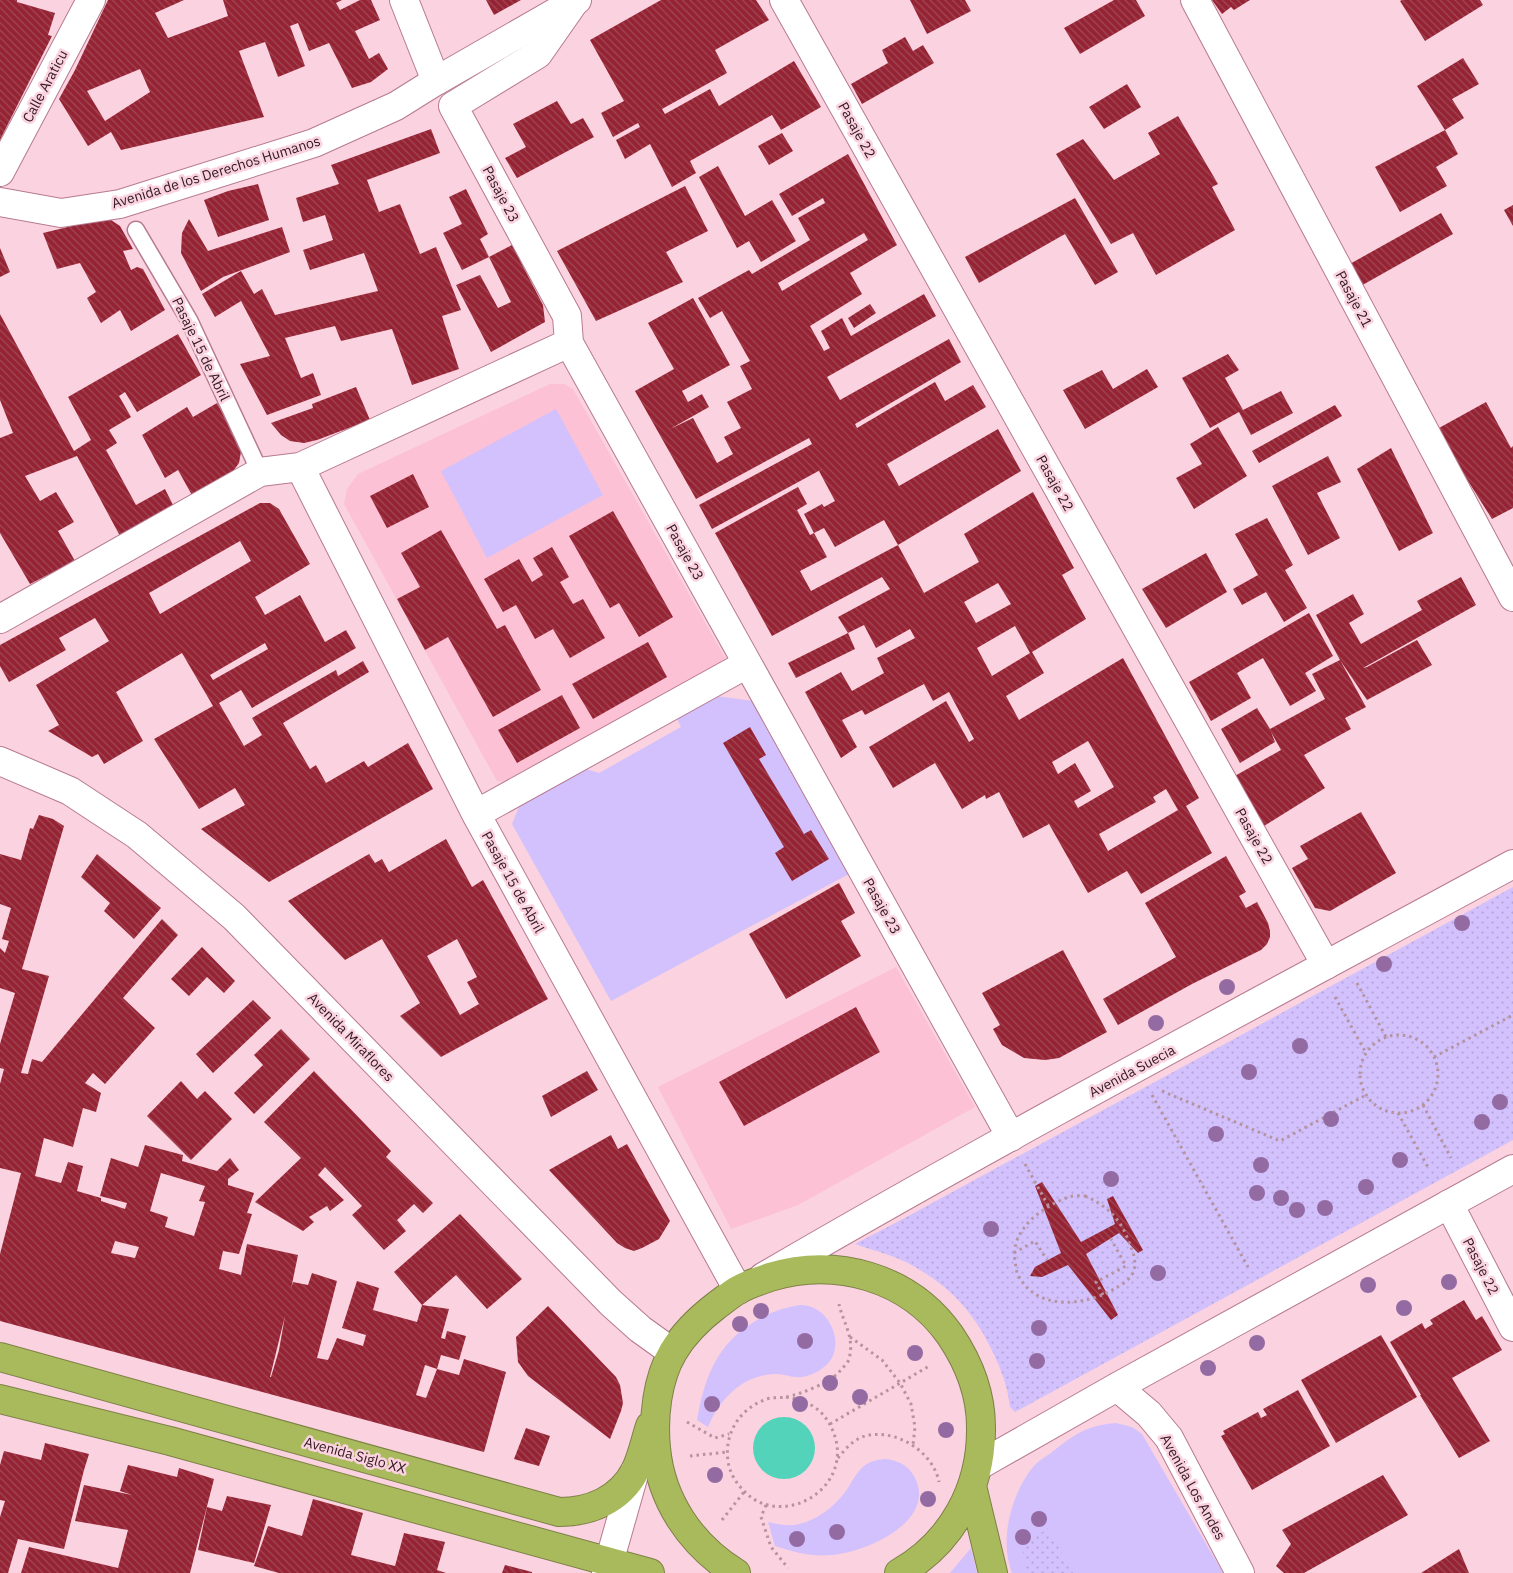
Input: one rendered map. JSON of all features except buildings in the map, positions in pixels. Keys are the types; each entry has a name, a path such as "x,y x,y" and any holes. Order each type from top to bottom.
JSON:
{"highway":[{"path":"736,1573 706,1552 687,1529 672,1506 663,1483 657,1459 654,1434 668,1413 660,1382 672,1352 689,1330 710,1310 746,1286 786,1272 810,1269 861,1274 884,1282 905,1293 926,1308 943,1326 959,1348 969,1368 977,1391 981,1416 981,1446 975,1476 962,1508 948,1531 929,1551 899,1573"},
{"name":"Avenida Siglo XX","path":"0,1357 560,1512 576,1512 596,1507 610,1499 624,1487 668,1413"},
{"path":"0,1399 170,1440 607,1568 650,1573"},
{"path":"975,1476 993,1573"}],"street":[{"name":"Calle Araticu","path":"0,172 91,0"},
{"path":"404,0 436,81"},
{"name":"Pasaje 22","path":"784,0 1326,966"},
{"name":"Pasaje 21","path":"1195,0 1513,598"},
{"name":"Avenida de los Derechos Humanos","path":"0,202 61,213 120,204 314,143 396,106 576,1"},
{"name":"Pasaje 23","path":"576,1 538,54 453,106 567,316 569,343 1011,1137"},
{"path":"0,619 260,472 300,467 569,343"},
{"name":"Pasaje 15 de Abril","path":"300,467 476,814 746,1286"},
{"path":"476,814 747,664"},
{"name":"Avenida Miraflores","path":"0,761 70,791 129,830 234,917 611,1303 640,1329 672,1352"},
{"name":"Avenida Suecia","path":"746,1286 1011,1137 1513,864"},
{"path":"975,1476 1117,1387 1513,1169"},
{"name":"Pasaje 22","path":"1449,1204 1513,1327"},
{"name":"Avenida Los Andes","path":"1117,1387 1149,1414 1170,1438 1240,1573"},
{"path":"607,1568 635,1471"}],"lane":[{"name":"Pasaje 15 de Abril","path":"136,230 189,320 260,472"}],"path":[{"path":"1355,980 1386,1037"},
{"path":"1333,992 1366,1053"},
{"path":"1434,1057 1513,1015"},
{"path":"1408,1036 1428,1048 1434,1057 1437,1068 1436,1083 1430,1097 1415,1110 1398,1113 1385,1110 1374,1104 1366,1095 1362,1085 1360,1074 1366,1053 1386,1037 1408,1036"},
{"path":"1156,1089 1280,1141 1366,1095"},
{"path":"1150,1092 1248,1267"},
{"path":"1422,1105 1451,1158"},
{"path":"1398,1113 1429,1169"},
{"path":"1023,1161 1049,1207"},
{"path":"1085,1196 1101,1203 1122,1226 1136,1260 1134,1272 1124,1283 1103,1295 1086,1301 1058,1302 1038,1296 1024,1284 1017,1274 1014,1253 1018,1239 1028,1221 1049,1207 1067,1197 1085,1196"},
{"path":"1103,1295 1096,1282 1126,1266 1111,1239"},
{"path":"1014,1253 1035,1241 1047,1260"},
{"path":"786,1397 804,1401 819,1410 830,1424 836,1440 838,1458 834,1474 825,1487 812,1498 798,1505 782,1507 766,1505 754,1499 735,1480 729,1466 727,1452 730,1434 739,1418 752,1406 768,1398 786,1397 805,1391 837,1374 848,1361 851,1347 847,1326 839,1302"},
{"path":"849,1336 882,1360 900,1383 911,1404 915,1427 913,1445"},
{"path":"830,1424 938,1361"},
{"path":"668,1413 715,1438 730,1434"},
{"path":"838,1458 848,1445 863,1436 877,1434 897,1437 913,1445 930,1461 940,1487"},
{"path":"682,1457 727,1452"},
{"path":"717,1527 744,1491"},
{"path":"766,1505 761,1517 771,1547 788,1568"}],"shaded area":[{"path":"550,384 564,384 573,389 728,663 509,782 497,781 344,504 347,489 358,474"},
{"path":"556,409 603,495 487,558 441,471"},
{"path":"716,696 753,701 849,874 611,1001 512,824 521,802 580,767 599,773 681,727 677,719"},
{"path":"1513,887 1513,1140 1015,1412 1010,1407 1003,1376 989,1343 961,1303 937,1282 908,1263 855,1244 901,1220"},
{"path":"896,967 975,1107 798,1205 731,1229 658,1087"},
{"path":"801,1305 812,1307 821,1312 833,1329 835,1350 831,1359 824,1367 808,1376 794,1377 777,1374 754,1378 726,1397 708,1427 697,1420 707,1379 725,1347 743,1329 754,1322 776,1311"},
{"path":"784,1417 801,1422 806,1426 810,1431 815,1448 810,1465 806,1470 801,1474 784,1479 767,1474 762,1470 758,1465 753,1448 758,1431 762,1426 767,1422"},
{"path":"1116,1423 1132,1427 1142,1434 1223,1573 1012,1573 1008,1560 1007,1532 1013,1504 1025,1478 1037,1463 1074,1436 1097,1426"},
{"path":"885,1459 898,1462 909,1469 914,1476 919,1492 916,1507 908,1520 895,1532 862,1548 831,1555 810,1555 775,1546 768,1522 795,1525 811,1520 825,1512 838,1501 862,1468 871,1462"},
{"path":"1048,1528 1073,1573 1028,1573 1022,1545"},
{"path":"971,1548 977,1573 950,1573"}]}
